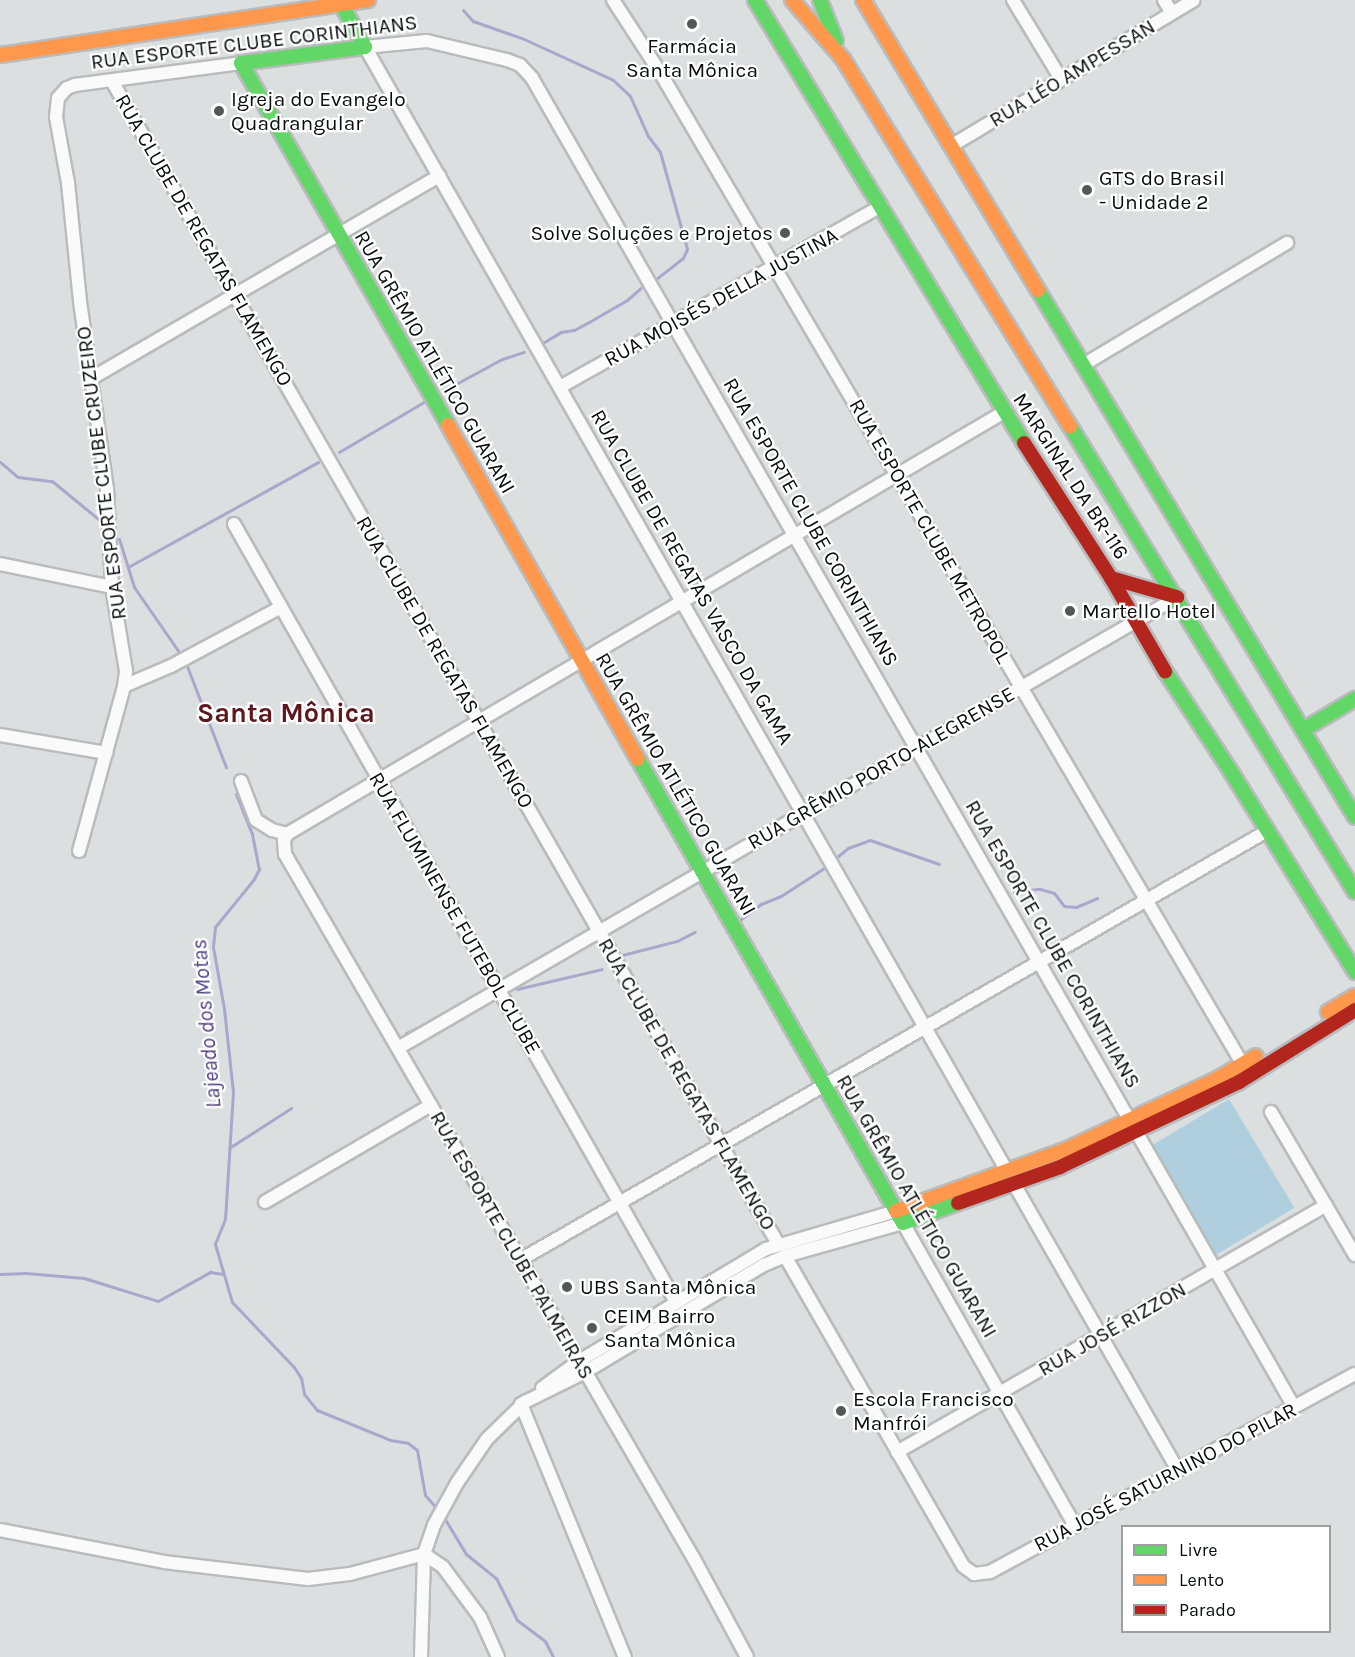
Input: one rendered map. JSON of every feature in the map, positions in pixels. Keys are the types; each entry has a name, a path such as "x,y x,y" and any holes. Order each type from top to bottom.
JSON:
{"main road":[{"path":"0,55 368,0"},
{"name":"MARGINAL DA BR-116","path":"755,0 1004,412 1111,578 1162,668 1355,972"},
{"path":"792,0 843,59 1177,597 1355,892"},
{"path":"820,0 843,59"},
{"path":"863,0 1355,817"},
{"name":"RUA CLUBE DE REGATAS VASCO DA GAMA","path":"341,4 365,47"},
{"name":"RUA ESPORTE CLUBE CORINTHIANS","path":"241,63 365,47"},
{"name":"RUA GRÊMIO ATLÉTICO GUARANI","path":"241,63 899,1217"},
{"path":"1111,578 1137,567 1148,551"},
{"path":"1111,578 1177,597"},
{"path":"1303,730 1355,699"},
{"path":"899,1217 1011,1178 1069,1163 1243,1065 1355,996"},
{"path":"1133,1126 1239,1082 1355,1010"}],"street":[{"name":"RUA ESPORTE CLUBE METROPOL","path":"613,0 662,74 1243,1065"},
{"path":"1012,0 1061,79"},
{"path":"1164,0 1172,13"},
{"name":"RUA LÉO AMPESSAN","path":"951,146 1194,0"},
{"name":"RUA ESPORTE CLUBE CORINTHIANS","path":"365,47 428,41 507,60 520,65 532,78 1294,1407"},
{"name":"RUA CLUBE DE REGATAS VASCO DA GAMA","path":"365,47 1178,1470"},
{"name":"RUA ESPORTE CLUBE CORINTHIANS","path":"61,93 75,86 241,63"},
{"name":"RUA CLUBE DE REGATAS FLAMENGO","path":"112,81 778,1244"},
{"name":"RUA ESPORTE CLUBE CRUZEIRO","path":"61,93 58,98 56,117 68,183 80,301 109,508 112,587 125,658 124,686 79,850"},
{"path":"92,378 439,176"},
{"name":"RUA MOISÉS DELLA JUSTINA","path":"560,387 881,206"},
{"path":"1083,364 1287,243"},
{"path":"241,781 256,820 272,830 287,834 1004,412"},
{"name":"RUA FLUMINENSE FUTEBOL CLUBE","path":"234,524 676,1302"},
{"path":"0,564 112,587"},
{"name":"RUA GRÊMIO PORTO-ALEGRENSE","path":"398,1048 1177,597"},
{"path":"124,686 171,666 281,607"},
{"path":"0,735 106,753"},
{"path":"520,1260 1267,831"},
{"name":"RUA ESPORTE CLUBE PALMEIRAS","path":"287,834 283,847 285,854 582,1366 747,1657"},
{"path":"265,1203 431,1105"},
{"path":"1271,1112 1355,1255"},
{"name":"RUA JOSÉ RIZZON","path":"897,1452 1326,1205"},
{"path":"421,1657 424,1554 434,1525 442,1508 487,1439 521,1404 676,1302 778,1244 899,1217"},
{"path":"582,1366 764,1265 899,1217"},
{"name":"RUA GRÊMIO ATLÉTICO GUARANI","path":"899,1217 1076,1526"},
{"path":"785,1256 897,1452"},
{"name":"RUA JOSÉ SATURNINO DO PILAR","path":"897,1452 963,1566 974,1574 990,1572 1355,1374"},
{"path":"521,1404 625,1657"},
{"path":"0,1530 164,1562 308,1579 350,1574 424,1554 443,1567 480,1617 498,1657"}],"shaded area":[{"path":"1229,1099 1294,1208 1214,1256 1148,1147"}],"waterway":[{"path":"463,10 473,21 524,39 613,80 630,96 648,136 660,152 687,249 683,258 656,279"},
{"path":"541,344 561,332 574,330 589,322 627,300 641,288"},
{"path":"443,391 502,359 524,352"},
{"path":"339,452 424,402"},
{"name":"Lajeado dos Motas","path":"0,462 18,477 52,481 102,522"},
{"path":"128,567 318,462"},
{"name":"Lajeado dos Motas","path":"119,539 134,587 181,655"},
{"name":"Lajeado dos Motas","path":"185,661 226,767"},
{"name":"Lajeado dos Motas","path":"236,794 252,834 259,869 254,879 215,927 213,947 224,1009 233,1092 225,1219 215,1244 232,1302 294,1367 301,1378 304,1394 317,1410 390,1440 408,1443 417,1450 425,1495 439,1511"},
{"path":"837,857 848,848 870,840 939,864"},
{"path":"741,919 761,904 781,896 824,868"},
{"path":"1014,892 1040,889 1054,893 1064,906 1076,907 1097,898"},
{"path":"622,955 677,941 695,932"},
{"path":"517,989 602,969"},
{"path":"406,1033 438,1018"},
{"path":"229,1148 291,1108"},
{"path":"0,1274 26,1273 84,1278 158,1301 210,1272 223,1274"},
{"name":"Lajeado dos Motas","path":"443,1516 466,1554 496,1578 517,1620 545,1641 553,1657"}],"traffic: fast":[{"path":"755,0 1024,443"},
{"path":"820,0 836,41"},
{"path":"341,4 365,47 241,63 448,425"},
{"path":"1038,290 1355,817"},
{"path":"1070,426 1355,892"},
{"path":"1165,671 1233,775 1355,972"},
{"path":"1303,730 1355,699"},
{"path":"638,759 903,1223 958,1203"}],"traffic: slow":[{"path":"0,55 368,0"},
{"path":"792,0 843,59 1070,426"},
{"path":"863,0 1038,290"},
{"path":"448,425 638,759"},
{"path":"1328,1012 1355,996"},
{"path":"896,1211 1067,1149 1217,1079 1256,1056"}],"traffic: jam":[{"path":"1024,443 1111,578 1165,671"},
{"path":"1111,578 1177,597"},
{"path":"958,1203 1060,1167 1239,1082 1355,1010"}],"place":[{"name":"Farmácia Santa Mônica","path":"692,24"},
{"name":"Igreja do Evangelo Quadrangular","path":"219,111"},
{"name":"GTS do Brasil - Unidade 2","path":"1087,190"},
{"name":"Solve Soluções e Projetos","path":"785,233"},
{"name":"Martello Hotel","path":"1070,611"},
{"name":"UBS Santa Mônica","path":"567,1287"},
{"name":"CEIM Bairro Santa Mônica","path":"592,1328"},
{"name":"Escola Francisco Manfrói","path":"841,1411"}],"district":[{"name":"Santa Mônica","path":"286,714"}]}
